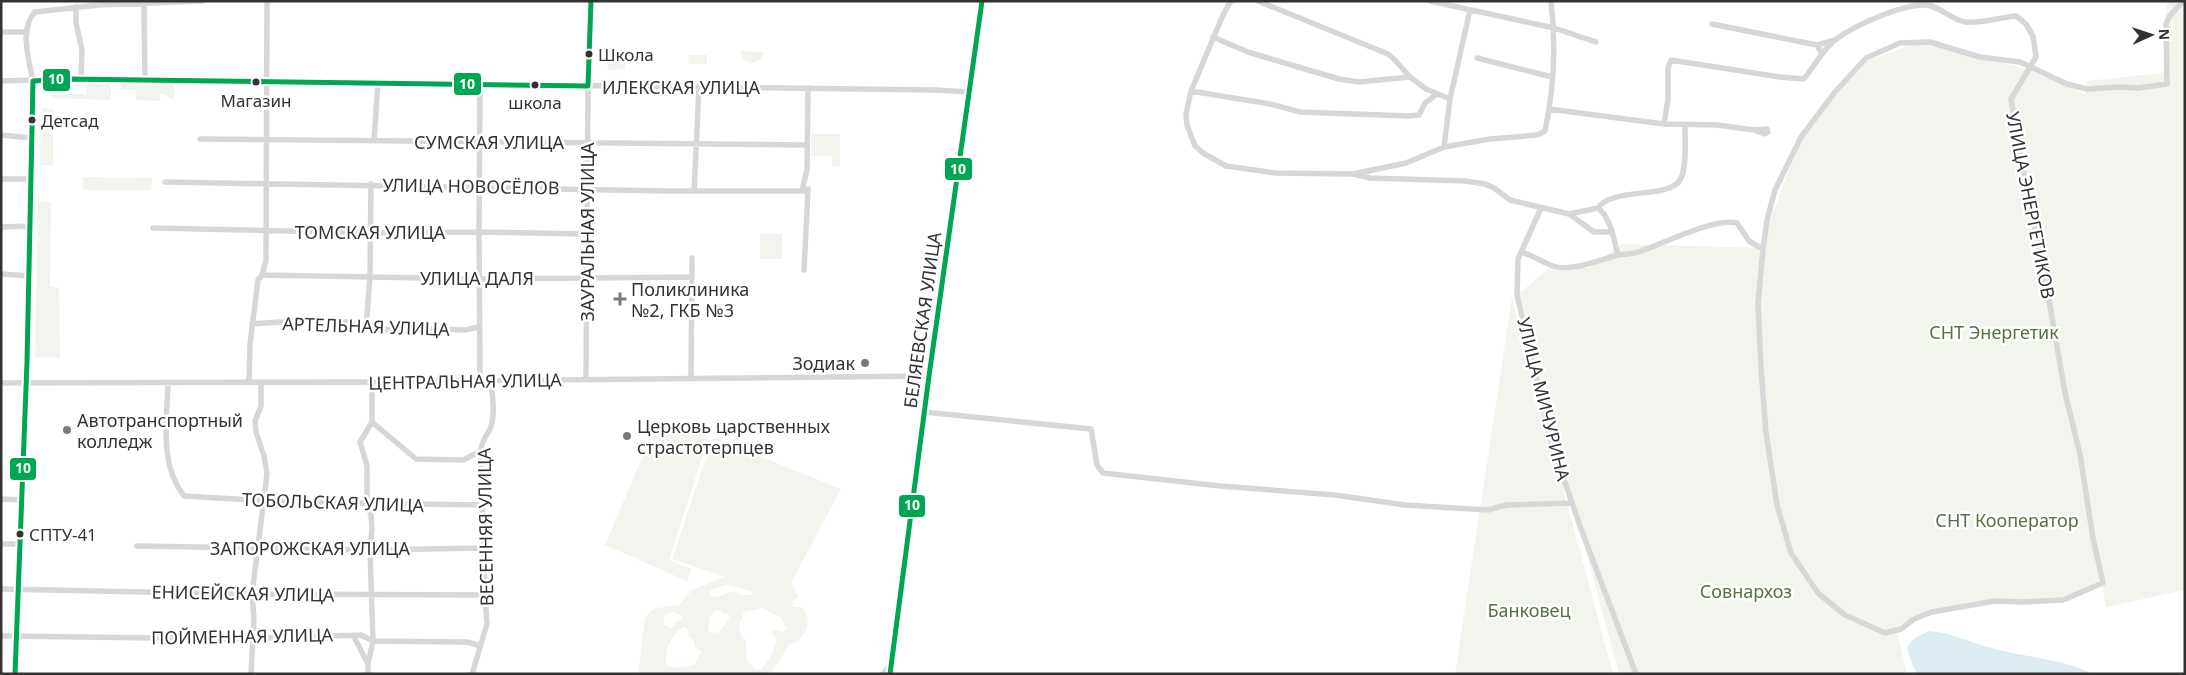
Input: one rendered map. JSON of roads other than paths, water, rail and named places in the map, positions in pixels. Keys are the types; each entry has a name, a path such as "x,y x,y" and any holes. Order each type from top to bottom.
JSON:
{"main road":[{"name":"БЕЛЯЕВСКАЯ УЛИЦА","path":"890,674 924,412 982,1"}],"street":[{"path":"15,674 30,276 33,80 27,53 27,32 30,17 35,12 76,7 144,2 202,1"},
{"path":"249,382 252,324 258,280 262,275 266,260 267,1"},
{"name":"ЗАУРАЛЬНАЯ УЛИЦА","path":"586,379 588,86 591,1"},
{"path":"1231,1 1213,37 1191,91 1186,114 1190,136 1195,146 1202,153 1226,166 1275,173 1353,174 1406,163 1444,147 1490,139 1537,135 1545,131 1552,77 1554,28 1551,1"},
{"path":"1258,1 1388,54 1410,77 1437,94 1450,98"},
{"path":"1430,1 1554,28 1596,42"},
{"path":"1521,252 1534,256 1552,266 1564,268 1618,255 1640,252 1676,237 1730,221 1737,223 1749,241 1763,249 1767,220 1775,190 1801,137 1834,92 1866,58 1900,43 1930,42 1980,57 2020,62 2066,84 2087,89 2138,88 2167,84 2166,24 2169,17 2183,1"},
{"path":"144,2 145,80"},
{"path":"1712,24 1817,45 1835,40 1868,21 1903,6 1931,3"},
{"name":"УЛИЦА ЭНЕРГЕТИКОВ","path":"1763,249 1758,303 1761,368 1766,432 1777,505 1791,552 1818,593 1845,615 1885,633 1901,629 1914,619 1932,612 1995,601 2063,600 2103,583 2093,538 2080,454 2063,384 2011,99 2028,66 2036,56 2033,36 2026,24 2016,16 1967,22 1950,18 1931,3"},
{"path":"76,7 76,23 82,50 80,79"},
{"path":"1444,147 1450,98 1470,10"},
{"path":"1,32 27,32"},
{"path":"1213,37 1248,52 1339,79 1359,82 1410,77"},
{"path":"1664,124 1668,99 1668,68 1672,60 1804,79 1835,40"},
{"path":"1817,45 1822,54"},
{"path":"1477,58 1552,77"},
{"name":"ИЛЕКСКАЯ УЛИЦА","path":"1,81 80,79 378,82 970,92"},
{"path":"374,140 378,82"},
{"path":"480,84 480,380"},
{"path":"694,191 699,88"},
{"path":"804,270 808,88"},
{"path":"1191,91 1270,104 1300,112 1409,116 1419,115 1425,103 1437,94"},
{"path":"1549,109 1664,124 1717,126 1754,130"},
{"path":"1598,208 1601,203 1610,198 1666,188 1681,180 1685,156 1685,126"},
{"path":"1,136 32,138"},
{"name":"СУМСКАЯ УЛИЦА","path":"200,139 480,143 807,144"},
{"path":"1353,174 1370,178 1465,181 1485,184 1510,200 1569,214 1594,232 1612,232"},
{"path":"1,179 32,180"},
{"name":"УЛИЦА НОВОСЁЛОВ","path":"165,182 371,184 479,188 805,191"},
{"path":"366,328 370,277 371,184"},
{"path":"1569,214 1593,207 1602,211 1612,232 1618,255"},
{"name":"УЛИЦА МИЧУРИНА","path":"1541,208 1518,258 1517,295 1552,445 1636,674"},
{"path":"1,227 31,226"},
{"name":"ТОМСКАЯ УЛИЦА","path":"153,228 370,233 479,232 587,234"},
{"path":"691,378 692,258"},
{"path":"1,274 30,276"},
{"name":"УЛИЦА ДАЛЯ","path":"262,275 480,279 692,277"},
{"name":"АРТЕЛЬНАЯ УЛИЦА","path":"252,324 313,320 348,322 366,328 409,331 415,328 466,330 479,327"},
{"name":"ЦЕНТРАЛЬНАЯ УЛИЦА","path":"1,383 372,382 929,376"},
{"name":"ВЕСЕННЯЯ УЛИЦА","path":"472,674 487,624 484,595 481,451 484,438 490,429 493,411 491,380"},
{"path":"251,674 252,594 267,474 255,421 261,406 261,382"},
{"path":"368,674 373,641 373,595 370,550 372,528 368,504 367,466 360,442 372,422 372,382"},
{"name":"ТОБОЛЬСКАЯ УЛИЦА","path":"168,383 168,462 176,486 184,496 263,501 483,506"},
{"path":"924,412 1091,429 1097,464 1103,473 1212,485 1335,495 1405,505 1488,510 1506,505 1572,502"},
{"path":"372,422 416,459 463,460 481,451"},
{"path":"1,499 22,500"},
{"path":"1,544 20,544"},
{"name":"ЗАПОРОЖСКАЯ УЛИЦА","path":"137,546 370,550 484,548"},
{"name":"ЕНИСЕЙСКАЯ УЛИЦА","path":"1,589 252,594 484,595"},
{"path":"361,635 373,629"},
{"path":"353,635 368,664"},
{"name":"ПОЙМЕННАЯ УЛИЦА","path":"1,636 238,639 252,637 361,635 373,641 467,642 480,646"},
{"path":"883,674 892,662"}],"place":[{"name":"Школа","path":"589,54"},
{"name":"Магазин","path":"256,82"},
{"name":"школа","path":"535,85"},
{"name":"Детсад","path":"32,120"},
{"name":"Поликлиника №2, ГКБ №3","path":"620,299"},
{"name":"Зодиак","path":"865,363"},
{"name":"Автотранспортный колледж","path":"67,430"},
{"name":"Церковь царственных страстотерпцев","path":"627,436"},
{"name":"СПТУ-41","path":"20,534"}],"park label":[{"name":"СНТ Энергетик","path":"1994,332"},
{"name":"СНТ Кооператор","path":"2007,520"},
{"name":"Совнархоз","path":"1746,591"},
{"name":"Банковец","path":"1529,610"}]}
